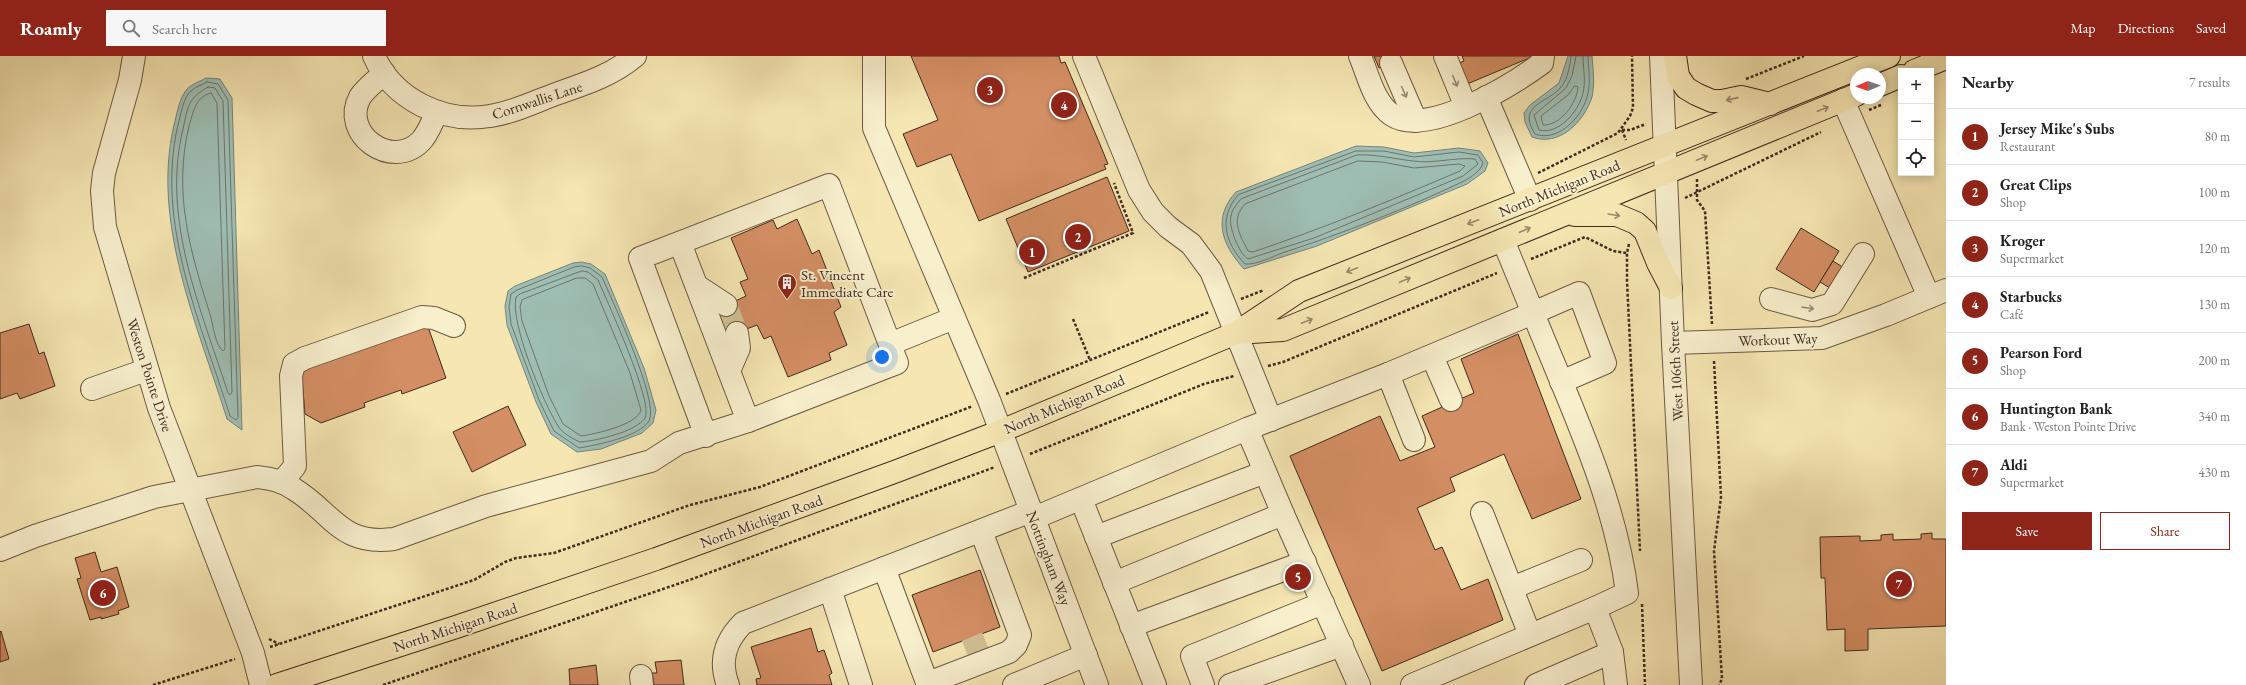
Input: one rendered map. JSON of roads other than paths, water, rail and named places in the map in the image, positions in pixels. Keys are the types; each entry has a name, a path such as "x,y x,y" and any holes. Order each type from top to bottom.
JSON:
{"main road":[{"path":"1675,56 1678,76 1686,88 1696,94 1712,101 1722,101 1741,97 1770,104"},
{"name":"North Michigan Road","path":"277,685 456,627 656,559 897,471 1001,431 1236,332 1298,291 1526,190 1665,146 1889,56"},
{"path":"1921,68 1946,58"},
{"path":"1886,91 1898,79"},
{"name":"North Michigan Road","path":"1236,332 1283,330 1666,173 1850,104"},
{"path":"1562,215 1617,215 1636,223 1645,231 1658,263 1671,288"}],"street":[{"name":"Weston Pointe Drive","path":"133,56 130,80 104,173 102,209 105,227 146,370 190,492 253,653 261,685"},
{"name":"Cornwallis Lane","path":"378,65 402,93 436,112 460,118 498,115 605,76 622,67 635,56"},
{"name":"Nottingham Way","path":"874,56 874,128 989,400 1098,685"},
{"path":"1084,56 1139,190 1153,212 1168,227 1191,244 1207,264 1226,306 1271,420"},
{"path":"1360,56 1381,104 1391,114 1403,121 1416,121 1466,106 1486,97 1524,76 1542,63 1543,56"},
{"path":"1445,56 1466,106"},
{"name":"West 106th Street","path":"1661,56 1673,343 1691,685"},
{"path":"1392,63 1416,121"},
{"path":"378,65 356,108 356,119 360,130 373,146 391,152 412,148 426,135 436,112"},
{"path":"1486,97 1526,190"},
{"path":"1850,104 1937,293"},
{"path":"0,550 35,536 154,497 190,492 257,476 282,482 299,492 344,531 357,537 381,541 406,536 486,506 651,461 679,444 706,436 748,422 897,363 829,185 640,258 706,436"},
{"path":"1412,685 1595,608 1627,593 1623,560 1596,473 1534,313 1502,240"},
{"path":"680,243 748,422"},
{"path":"1771,299 1812,310 1832,304 1863,254"},
{"path":"697,286 726,305"},
{"path":"728,685 723,672 723,657 734,632 743,623 981,531 1081,499 1247,429 1432,356 1579,293 1605,363 1561,382"},
{"name":"Workout Way","path":"1673,343 1822,338 1886,315 1937,293"},
{"path":"282,482 295,466 291,376 294,364 305,358 422,318 434,318 454,326"},
{"path":"890,344 954,318"},
{"path":"729,371 739,348 737,333"},
{"path":"1432,356 1451,400"},
{"path":"92,389 146,370"},
{"path":"1388,374 1414,440"},
{"path":"1247,429 1359,685"},
{"path":"1096,538 1265,472"},
{"path":"1081,499 1155,685"},
{"path":"1482,513 1530,635"},
{"path":"1114,583 1283,514"},
{"path":"884,568 928,684 956,671 1009,652 1016,645 1020,635 981,531"},
{"path":"1512,588 1582,560"},
{"path":"1131,626 1305,562"},
{"path":"830,589 861,685"},
{"path":"1203,685 1192,656 1323,603"},
{"path":"1595,608 1612,652 1616,685"},
{"path":"995,640 1016,645"},
{"path":"1230,685 1342,645"},
{"path":"956,671 966,651"},
{"path":"1536,685 1612,652"},
{"path":"1014,685 1086,655"}],"water":[{"path":"1568,56 1592,56 1594,76 1592,97 1588,106 1577,123 1561,135 1542,139 1532,137 1525,122 1524,113 1530,105 1559,83"},
{"path":"206,78 220,79 232,98 242,430 227,419 191,311 173,237 168,199 168,162 174,125 182,96 188,88"},
{"path":"1356,146 1384,147 1414,153 1459,148 1480,151 1488,163 1485,171 1467,184 1317,246 1244,269 1236,260 1225,241 1223,231 1222,221 1224,212 1236,192"},
{"path":"582,262 591,264 605,274 644,368 656,410 653,423 642,433 601,449 577,452 551,434 536,402 507,325 505,306 508,291 515,286 573,263"}],"tunnel":[{"path":"726,305 737,333"},
{"path":"966,651 995,639"}],"place":[{"name":"Kroger","path":"990,90"},
{"name":"Starbucks","path":"1064,105"},
{"name":"Great Clips","path":"1078,237"},
{"name":"Jersey Mike's Subs","path":"1032,252"},
{"name":"St. Vincent Immediate Care","path":"787,300"},
{"name":"Pearson Ford","path":"1298,577"},
{"name":"Aldi","path":"1899,584"},
{"name":"Huntington Bank","path":"103,593"}]}
